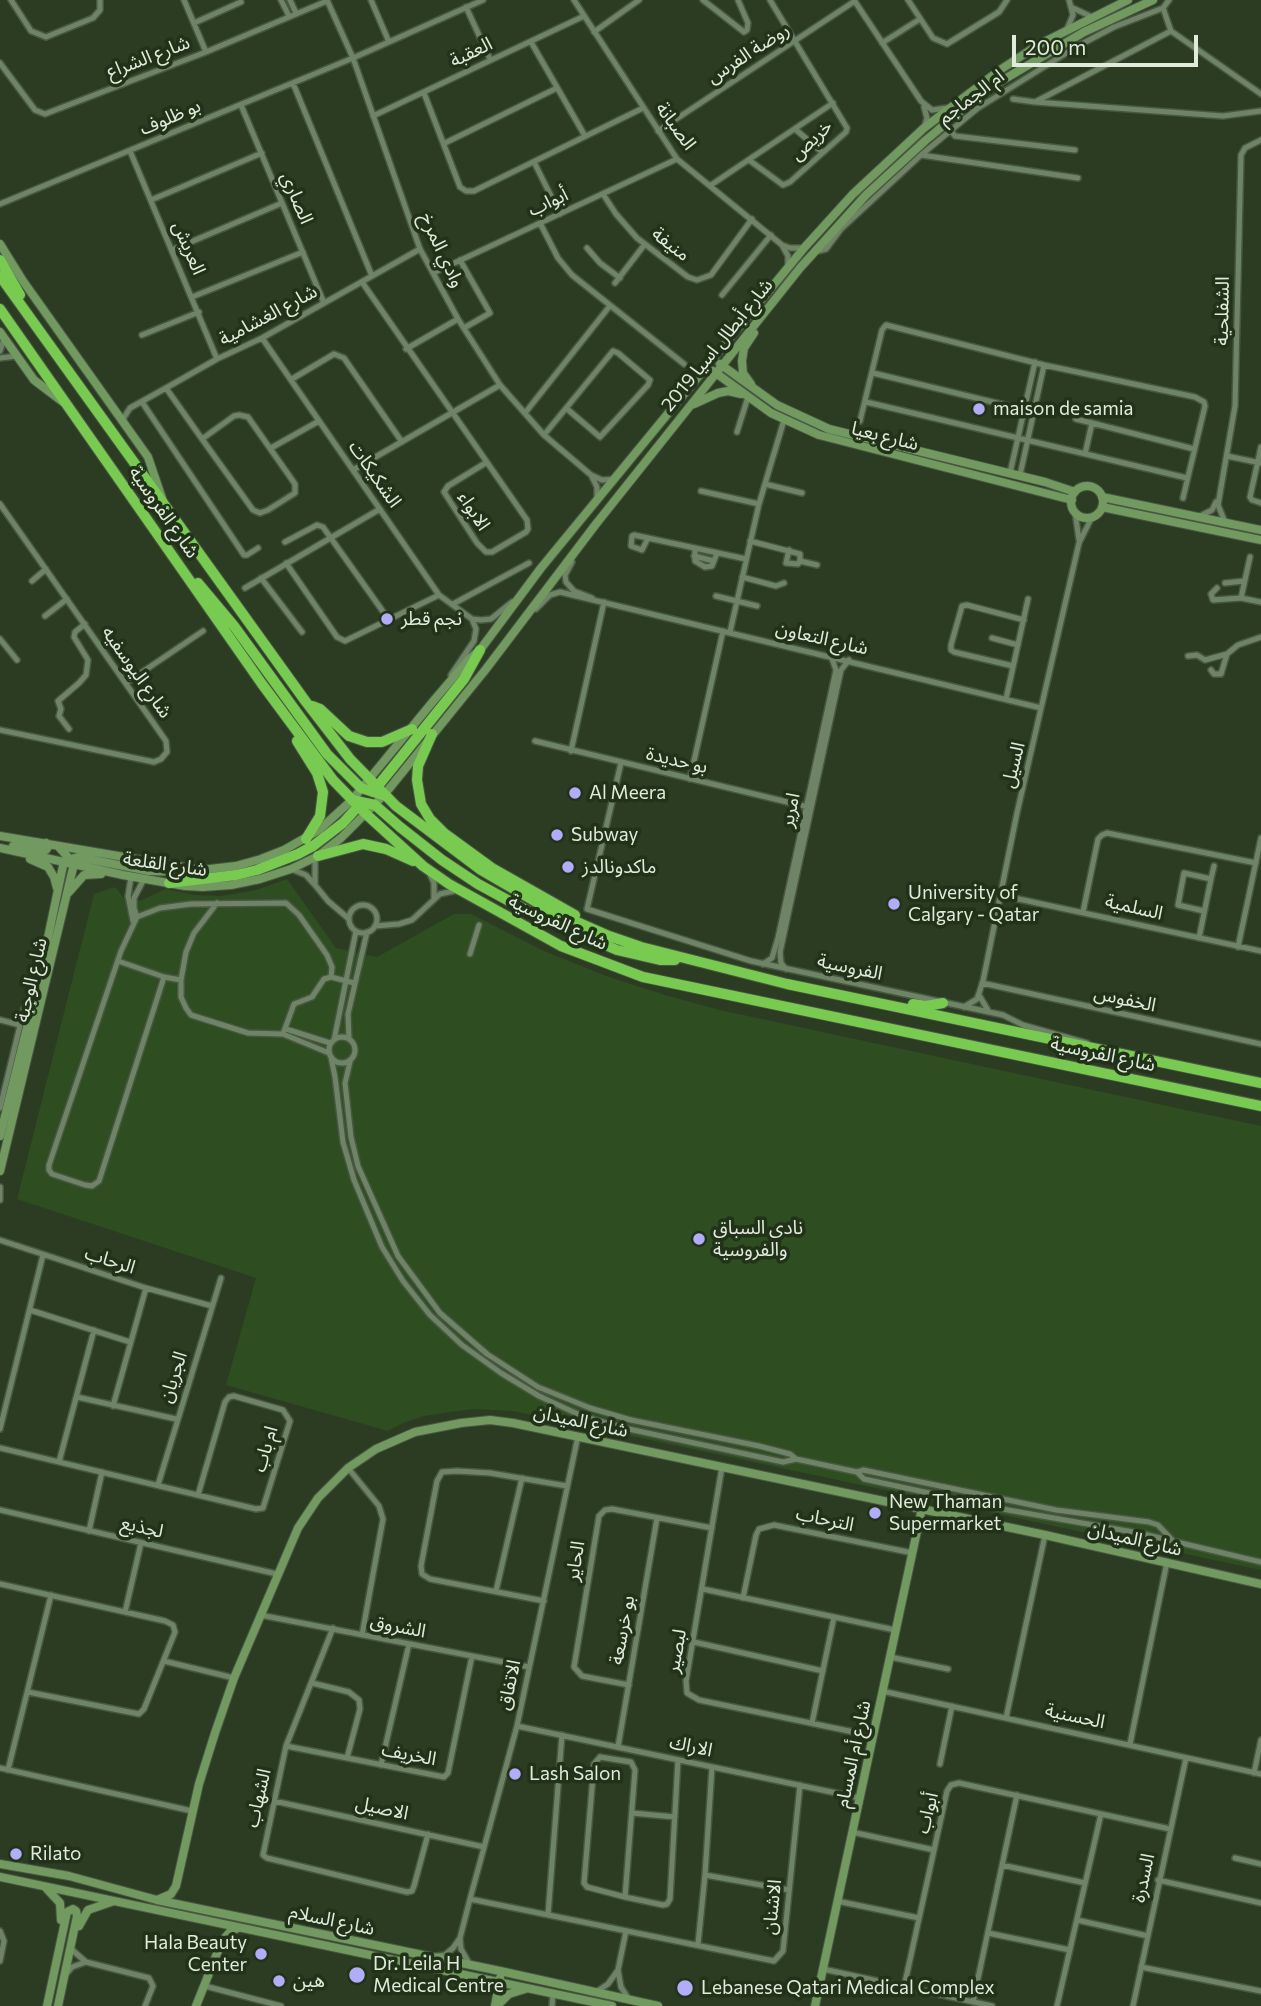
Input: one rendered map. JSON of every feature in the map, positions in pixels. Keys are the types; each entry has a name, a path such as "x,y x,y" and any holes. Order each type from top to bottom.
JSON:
{"highway":[{"path":"0,260 34,324"},
{"name":"شارع الفروسية","path":"0,276 309,705 367,797 425,867 459,890 561,946 643,977 1261,1105"},
{"name":"شارع الفروسية","path":"0,309 261,684 333,780 432,835 476,867 550,910 624,942 787,984 1261,1083"},
{"path":"189,578 208,593 327,754 367,797 442,860 533,915 617,950 660,960 694,961"},
{"path":"169,883 236,876 307,850 331,833 367,797 457,688 480,650"},
{"path":"261,684 317,773 323,792 320,816 306,839"},
{"path":"309,705 320,709 349,736 367,742 382,742 412,729"},
{"path":"432,734 418,766 417,780 419,797 430,820 492,868 572,913 592,929"},
{"path":"316,857 363,844 386,849 425,867"},
{"path":"787,984 829,987 926,1006 943,1003"}],"main road":[{"name":"شارع أبطال اسيا 2019","path":"367,797 435,699 480,650 518,597 788,267 853,194 924,128 1000,69 1066,30 1128,0"},
{"name":"شارع أبطال اسيا 2019","path":"367,797 432,734 800,268 875,186 968,105 1056,48 1153,0"},
{"name":"شارع الفروسية","path":"0,244 23,281 148,457 164,504"},
{"path":"758,393 743,373 744,348 793,283 800,268"},
{"name":"شارع الفروسية","path":"2,334 37,383 66,404"},
{"name":"شارع بعيا","path":"713,359 718,370 746,396 784,420 828,438 1074,496"},
{"name":"شارع بعيا","path":"707,367 718,370 790,412 829,429 1020,475 1074,496"},
{"path":"686,410 704,397 718,393 728,391 746,396"},
{"path":"1102,502 1092,517 1083,517 1075,512 1074,496 1083,487 1093,487 1102,502 1261,540"},
{"path":"1102,502 1200,516 1261,530"},
{"name":"شارع القلعة","path":"0,836 201,870 236,866 261,859 306,839 367,797"},
{"name":"شارع القلعة","path":"0,848 144,879 203,887 231,885 291,869 316,857 367,797"},
{"path":"0,848 46,850 50,843 70,861 78,857 160,872 184,873 201,870"},
{"path":"0,848 48,867 54,877 57,895"},
{"name":"شارع الوجبة","path":"0,1171 68,895 70,861"},
{"name":"شارع الوجبة","path":"0,1136 57,895 70,861"},
{"path":"68,895 84,875 127,876"},
{"name":"شارع الميدان","path":"176,1886 206,1759 234,1678 298,1528 318,1499 348,1468 392,1441 428,1429 461,1423 500,1421 922,1508 1261,1584"},
{"name":"شارع أم المسام","path":"815,2006 922,1508"},
{"name":"شارع السلام","path":"0,1864 86,1880 157,1900 470,1965 528,1988 611,2006"},
{"name":"شارع السلام","path":"0,1877 483,1978 503,1976 658,2006"},
{"path":"157,1900 171,1894 176,1886"},
{"path":"176,1886 180,1898 187,1906"},
{"path":"45,1887 61,1907 58,1952"},
{"path":"70,1948 85,1913 114,1900"},
{"path":"47,2006 67,1912 73,1909 77,1914 58,2006"},
{"path":"214,1923 221,1930 222,1941"},
{"path":"196,2006 222,1941 237,1928"},
{"path":"498,2004 503,1976"},
{"path":"483,1978 498,2004"},
{"path":"498,2004 509,1994 528,1988"}],"street":[{"path":"11,0 31,31 46,37 93,18 100,10 100,0"},
{"path":"184,0 206,51"},
{"path":"281,0 289,16"},
{"path":"290,0 296,13"},
{"name":"شارع الشراع","path":"0,63 35,110 45,114 327,0"},
{"name":"وادي المرخ","path":"327,0 353,58 420,249 458,319 500,386 544,435 591,475"},
{"path":"371,0 389,42"},
{"name":"بو ظلوف","path":"0,204 353,58 483,0"},
{"name":"الصبانة","path":"574,0 677,159 782,245"},
{"path":"594,32 639,0"},
{"path":"703,0 744,32 748,23 738,0"},
{"name":"خريص","path":"749,160 783,185 790,182 846,132 847,128 770,0"},
{"path":"854,0 921,101 927,118 924,128"},
{"name":"روضة الفرس","path":"658,131 854,0"},
{"path":"908,0 933,38 947,44 999,12 1007,0"},
{"path":"1066,30 1072,20 1073,8 1069,0"},
{"path":"1169,0 1163,8 1171,31 1261,94"},
{"path":"194,23 242,2"},
{"path":"466,8 490,59"},
{"path":"1073,8 1092,17"},
{"name":"ام الجماجم","path":"814,252 826,249 841,229 921,155 978,108 1066,53 1114,27 1163,8"},
{"name":"العقبة","path":"373,116 584,16"},
{"path":"882,43 920,19"},
{"path":"1035,102 1171,31"},
{"path":"531,42 585,136"},
{"path":"293,83 372,276"},
{"path":"444,143 557,88"},
{"path":"425,93 460,187 466,191 474,191 643,108"},
{"path":"1013,99 1223,116 1261,111"},
{"path":"921,101 932,110 949,107"},
{"path":"711,185 833,103"},
{"name":"الصاري","path":"241,105 324,303"},
{"path":"794,129 822,152"},
{"path":"951,131 955,136 1075,150"},
{"name":"الشفلحية","path":"1225,522 1218,505 1235,406 1241,155 1245,148 1261,140"},
{"name":"العريش","path":"130,151 217,359"},
{"path":"151,200 261,153"},
{"path":"921,155 1078,178"},
{"name":"أبواب","path":"433,273 677,159"},
{"path":"534,162 560,214"},
{"name":"منيفة","path":"604,194 622,222 645,244 688,277 701,280 711,275 751,219"},
{"path":"172,250 282,203"},
{"path":"540,223 566,268 609,307 684,364"},
{"path":"722,295 771,235"},
{"path":"587,248 618,280 645,244"},
{"path":"782,245 804,248"},
{"path":"782,245 788,256 788,267"},
{"name":"شارع الغشامية","path":"115,409 130,408 142,402 420,249"},
{"path":"192,297 303,252"},
{"path":"460,260 490,313 464,328"},
{"name":"الابواء","path":"362,282 487,462 528,524 526,532 486,552 477,543 444,492 448,486 487,462"},
{"path":"524,413 609,307"},
{"path":"142,335 199,312"},
{"path":"407,349 458,319"},
{"path":"860,421 882,330 886,325 1044,365 1199,399 1205,406 1183,498"},
{"path":"0,351 2,334"},
{"name":"الشكيكات","path":"262,338 439,595 472,619"},
{"path":"544,435 566,408 613,351 650,380 600,437 566,408"},
{"path":"292,379 334,354 340,355 402,442"},
{"path":"0,358 18,356"},
{"path":"1010,473 1034,362"},
{"path":"1020,475 1044,365"},
{"path":"873,373 1034,412"},
{"path":"353,470 500,386"},
{"path":"166,388 202,439 253,510 260,513 293,495 296,489 248,417 239,415 202,439"},
{"path":"737,432 746,396"},
{"path":"142,402 244,555 258,548"},
{"path":"866,402 1187,478"},
{"path":"123,419 130,408"},
{"path":"1076,419 1194,449"},
{"path":"690,779 726,632 737,601 759,505 784,420"},
{"path":"271,448 318,421"},
{"path":"1085,454 1093,423"},
{"path":"1261,447 1250,497 1261,503"},
{"path":"1014,454 1024,456"},
{"path":"1227,456 1259,463"},
{"path":"591,475 602,480 615,479"},
{"path":"591,475 597,487 596,502"},
{"path":"765,484 802,493"},
{"path":"701,491 759,505"},
{"name":"الشفلحية","path":"1200,516 1212,510 1219,493"},
{"name":"شارع اليوسفيه","path":"0,504 166,741 167,752 154,762 0,730"},
{"path":"245,588 380,509"},
{"name":"السيل","path":"1075,512 1079,543"},
{"name":"السيل","path":"979,995 1079,543 1092,517"},
{"name":"شارع التعاون","path":"595,600 573,590 566,582 565,575 596,524"},
{"path":"285,542 317,525 331,537 389,620"},
{"path":"648,538 746,559"},
{"path":"750,541 801,555 800,561"},
{"path":"695,548 694,556 714,561 718,553"},
{"path":"789,551 786,563 798,564 800,561 817,565"},
{"path":"1241,598 1250,557"},
{"path":"286,563 337,637 345,641 439,595"},
{"path":"453,604 529,563"},
{"path":"32,581 46,569"},
{"path":"742,577 776,586 784,583"},
{"path":"261,578 302,632"},
{"path":"1225,583 1244,581"},
{"path":"1217,588 1211,594 1213,600 1241,598 1261,602"},
{"name":"شارع التعاون","path":"486,669 550,595 560,593 1041,708"},
{"path":"716,596 758,606"},
{"path":"435,699 474,641 472,619 491,619 518,597"},
{"path":"45,616 67,599"},
{"path":"1006,699 1028,599"},
{"path":"571,751 604,602"},
{"path":"1013,666 954,652 951,645 962,606 1024,620"},
{"path":"69,729 59,716 61,709 58,701 86,675 86,655 74,637 75,632 85,624"},
{"path":"126,683 203,631"},
{"path":"1208,665 1238,645 1261,637"},
{"path":"992,638 1018,645"},
{"path":"0,639 10,648 17,660"},
{"path":"1188,656 1197,654 1214,674 1221,674 1227,654"},
{"name":"امرير","path":"786,970 780,960 780,952 836,670 831,656"},
{"name":"امرير","path":"762,964 774,956 841,670 849,660"},
{"name":"بو حديدة","path":"535,741 621,764 809,807"},
{"name":"الفروسية","path":"621,764 587,909 762,964 989,1012 1108,1051"},
{"path":"1083,912 1098,839 1107,833 1256,863"},
{"path":"1238,947 1261,838"},
{"path":"315,885 316,857"},
{"path":"1199,938 1214,866"},
{"path":"425,867 434,883 434,899"},
{"path":"291,869 306,875 328,901 349,919 356,931 330,1055 343,1142 354,1180 382,1247 393,1265 430,1315 462,1345 539,1396 582,1416 624,1428 783,1462 796,1459 857,1472 863,1470 1056,1510 1149,1522 1158,1525 1175,1543"},
{"path":"1205,911 1178,905 1185,870 1211,879"},
{"path":"127,876 129,905 135,919"},
{"path":"144,879 134,898 135,919 118,961 49,1165 52,1174 85,1185 92,1186 99,1181 164,977"},
{"path":"377,917 399,924 412,920 434,899 448,891 459,890"},
{"name":"السلمية","path":"1000,895 1261,951"},
{"path":"135,919 160,908 217,902 290,905 327,955 332,967 331,976 321,983 312,998 294,1004 285,1032"},
{"path":"217,902 194,933 186,952 181,997 191,1015 248,1033 285,1032 332,1042"},
{"path":"337,908 368,906 377,917 375,926"},
{"path":"349,919 354,908"},
{"path":"356,931 366,932 375,926 392,923"},
{"path":"471,954 479,925"},
{"path":"366,932 348,1014 349,1038 355,1047 345,1083 351,1137 358,1166 401,1260 440,1313 499,1362 538,1387 590,1408 631,1420 790,1454 796,1459"},
{"path":"118,961 181,980"},
{"name":"شارع الوجبة","path":"0,1108 24,1009 41,971"},
{"path":"331,976 354,983"},
{"name":"الخفوس","path":"982,984 1261,1044"},
{"path":"964,1007 973,1003 979,995 989,1012"},
{"path":"0,1020 20,1025"},
{"path":"285,1032 330,1055 339,1063 350,1062"},
{"path":"332,1042 338,1037 349,1038"},
{"path":"0,1187 0,1200"},
{"name":"الرحاب","path":"0,1240 146,1288 212,1306"},
{"path":"0,1429 43,1255"},
{"path":"393,1265 401,1260"},
{"name":"الجريان","path":"158,1485 221,1278"},
{"path":"113,1406 146,1288"},
{"path":"30,1310 130,1342"},
{"path":"60,1462 94,1330"},
{"path":"494,1368 499,1362"},
{"path":"517,1383 522,1377"},
{"path":"76,1396 176,1419"},
{"name":"ام باب","path":"0,1448 256,1509 263,1508 290,1421 283,1410 234,1396 229,1397 225,1402 198,1495"},
{"name":"الاتفاق","path":"460,1938 517,1726 578,1436"},
{"path":"741,1453 743,1443"},
{"name":"لبصير","path":"722,1466 686,1681 687,1693 699,1700 873,1736"},
{"path":"348,1468 379,1506 383,1519 362,1635"},
{"path":"544,1601 430,1579 422,1574 421,1566 437,1481 442,1472 457,1471 567,1486"},
{"path":"89,1531 102,1472"},
{"path":"857,1472 864,1479 1008,1510 1130,1532 1261,1562"},
{"path":"496,1591 522,1478"},
{"name":"لجذيع","path":"0,1510 277,1574"},
{"name":"الحاير","path":"629,1685 582,1676 575,1670 599,1516 605,1510 712,1528"},
{"name":"بو خرسعة","path":"618,1747 657,1518"},
{"name":"الترحاب","path":"743,1598 756,1535 759,1529 774,1525 913,1553"},
{"path":"1006,1718 1045,1535"},
{"path":"125,1612 141,1543"},
{"path":"1130,1744 1167,1562"},
{"path":"0,1584 165,1621 173,1625 175,1632 145,1709 139,1714 27,1692"},
{"path":"703,1589 895,1630"},
{"path":"8,1770 51,1595"},
{"name":"الشروق","path":"260,1615 529,1667"},
{"path":"812,1723 834,1617"},
{"name":"الشهاب","path":"333,1628 286,1746 262,1852 267,1858 407,1892 412,1891 414,1886 428,1834"},
{"path":"694,1642 823,1671"},
{"path":"381,1765 409,1644"},
{"name":"الخريف","path":"286,1746 444,1777 448,1773 472,1656"},
{"path":"890,1657 948,1669"},
{"path":"164,1661 234,1678"},
{"path":"312,1683 349,1692 359,1700 360,1709 347,1758"},
{"name":"الحسنية","path":"882,1691 1258,1773"},
{"path":"940,1764 952,1706"},
{"name":"الاراك","path":"517,1726 859,1798"},
{"path":"548,1915 562,1735"},
{"path":"1258,1773 1261,1740"},
{"path":"625,1896 634,1765 631,1762 600,1756 596,1759 584,1883 587,1887 625,1896 663,1905 667,1904 678,1760"},
{"name":"السدرة","path":"1133,2006 1186,1758"},
{"path":"698,1944 712,1767"},
{"path":"0,1769 192,1811"},
{"name":"أبواب","path":"904,1987 947,1791 951,1785 959,1783 1170,1829"},
{"name":"الاشنان","path":"470,1899 698,1944 769,1961 778,1958 783,1951 800,1785"},
{"path":"973,2002 1017,1795"},
{"name":"الاصيل","path":"274,1801 484,1847"},
{"path":"632,1813 675,1817"},
{"path":"1057,2006 1101,1814"},
{"path":"852,1832 934,1850"},
{"path":"1235,1858 1261,1864"},
{"path":"1002,1865 1086,1883"},
{"path":"705,1875 789,1889"},
{"path":"1158,1880 1261,1903"},
{"path":"837,1901 919,1918"},
{"path":"1077,1920 1147,1936"},
{"path":"0,1931 4,1941 0,1961"},
{"path":"626,1931 618,1970 621,1987 629,2000"},
{"path":"988,1933 1070,1950"},
{"path":"433,1957 445,1955 460,1938"},
{"path":"460,1938 461,1949 470,1965"},
{"path":"70,1948 86,1962 149,1978 153,1986 145,2006"},
{"path":"64,1977 72,1967 86,1962"},
{"path":"1141,1967 1261,1991"},
{"path":"823,1969 992,2006"},
{"path":"595,1992 608,1984 618,1970"},
{"path":"205,1986 260,2004 281,2006"},
{"path":"552,2006 553,1993"}],"green space":[{"name":"نادي السباق والفروسية","path":"287,879 336,948 377,957 454,914 471,914 544,951 609,977 720,1010 1261,1126 1261,1570 513,1411 474,1409 424,1416 388,1431 226,1385 256,1278 17,1199 94,894 115,887 123,897 140,901 165,889 195,895 221,896 256,890"}],"place":[{"name":"maison de samia","path":"979,409"},
{"name":"نجم قطر","path":"387,619"},
{"name":"Al Meera","path":"575,793"},
{"name":"Subway","path":"557,835"},
{"name":"ماكدونالدز","path":"568,867"},
{"name":"University of Calgary - Qatar","path":"894,904"},
{"name":"نادي السباق والفروسية","path":"699,1239"},
{"name":"New Thaman Supermarket","path":"875,1513"},
{"name":"Lash Salon","path":"515,1774"},
{"name":"Rilato","path":"16,1854"},
{"name":"Hala Beauty Center","path":"261,1954"},
{"name":"Dr. Leila H Medical Centre","path":"357,1975"},
{"name":"هين","path":"279,1981"},
{"name":"Lebanese Qatari Medical Complex","path":"685,1988"}]}
